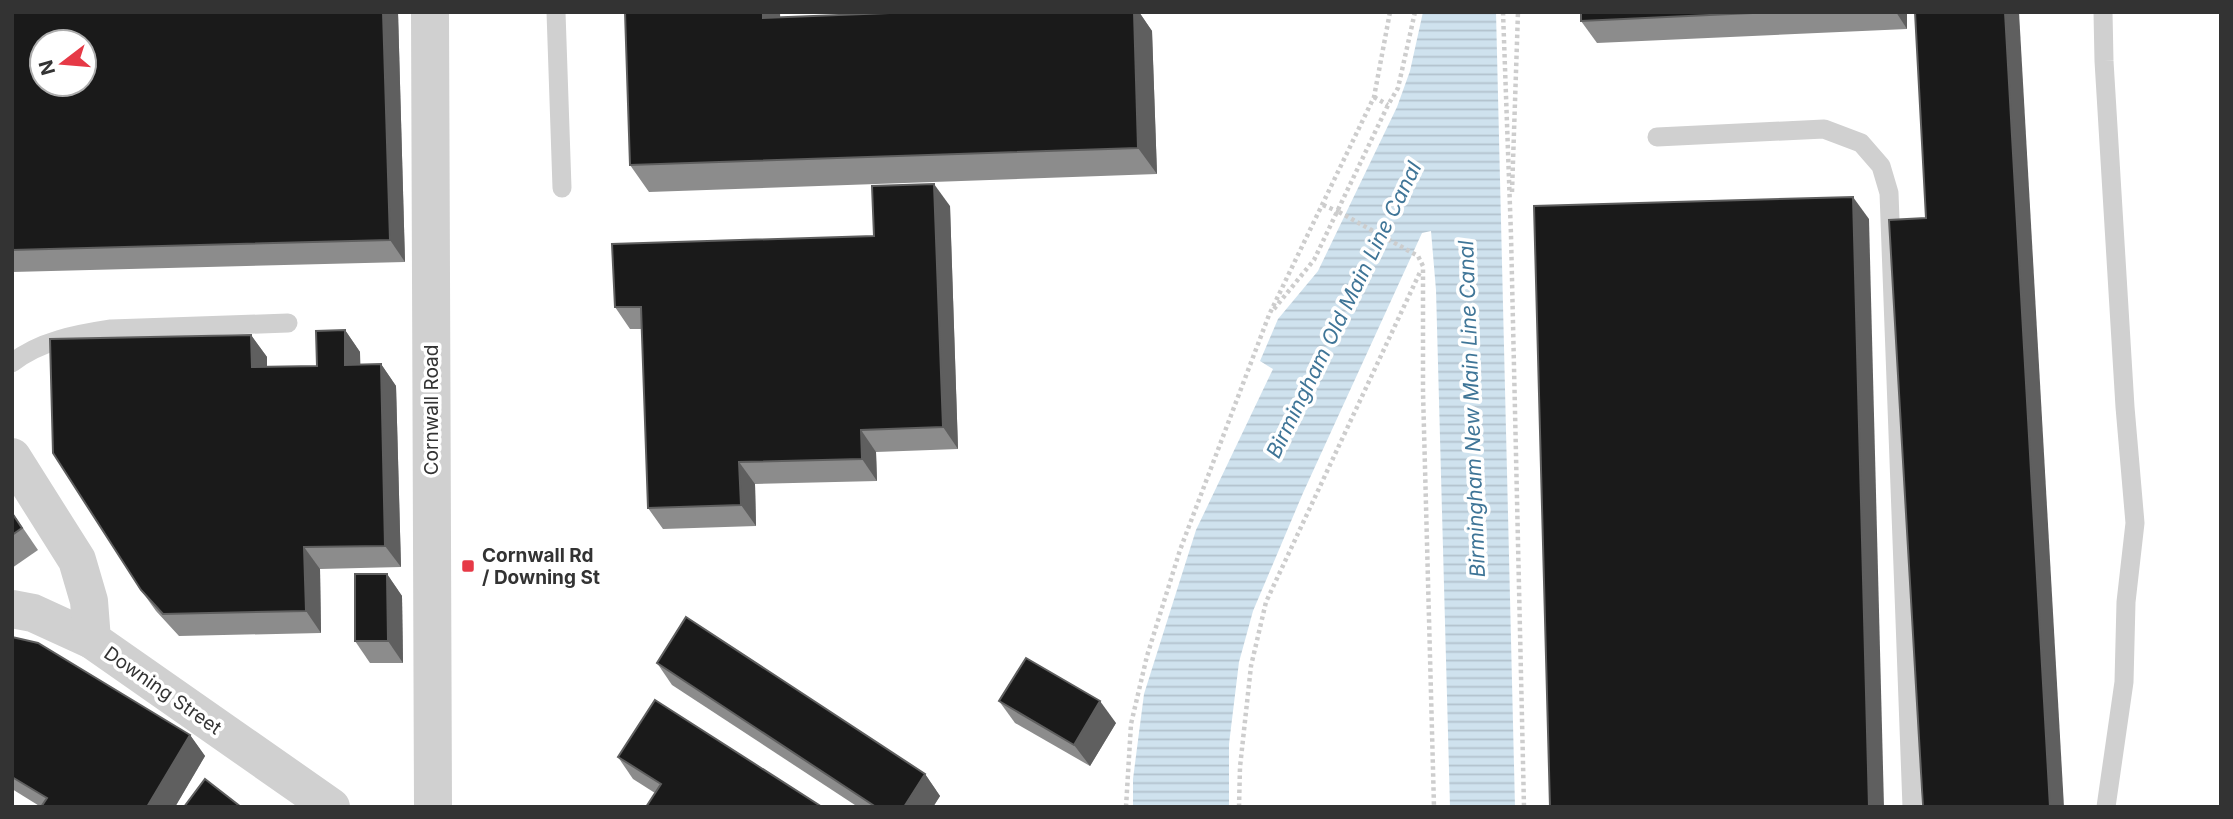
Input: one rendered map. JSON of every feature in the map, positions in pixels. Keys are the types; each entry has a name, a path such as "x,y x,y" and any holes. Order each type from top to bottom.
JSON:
{"street":[{"name":"Cornwall Road","path":"429,12 433,807"},
{"name":"Downing Street","path":"12,457 77,560 89,601 92,640 331,807"},
{"path":"12,609 33,613 92,640"}],"lane":[{"path":"556,12 562,188"},
{"path":"2104,12 2104,61 2125,407 2135,523 2126,602 2124,682 2106,807"},
{"path":"1657,138 1824,129 1861,143 1881,166 1889,194 1912,807"},
{"path":"12,363 39,348 85,332 288,323"}],"path":[{"path":"1126,807 1131,724 1147,656 1180,550 1269,316 1374,97 1390,12"},
{"path":"1269,316 1314,260 1398,88 1415,12"},
{"path":"1503,12 1511,235 1524,807"},
{"path":"1511,235 1518,12"},
{"path":"1374,97 1388,105"},
{"path":"1323,205 1418,256 1423,266 1423,392 1434,807"},
{"path":"1239,807 1240,767 1251,666 1266,602 1423,266"}],"water":[{"path":"1423,12 1496,12 1515,807 1450,807 1436,290 1431,231 1422,233 1303,493 1253,611 1239,662 1229,744 1229,807 1133,807 1133,779 1144,694 1196,530 1273,369 1260,361 1278,319 1318,271 1397,107 1410,71"}],"building":[{"path":"12,12 383,12 390,240 12,250"},
{"path":"625,12 763,12 763,18 915,12 1134,12 1138,148 630,165"},
{"path":"1581,12 1774,12 1581,21"},
{"path":"1915,12 2005,12 2050,807 1923,807 1889,220 1926,218"},
{"path":"934,184 943,427 861,430 862,459 739,462 741,505 648,508 641,307 615,307 612,244 874,236 872,186"},
{"path":"1853,197 1869,807 1550,807 1534,206"},
{"path":"345,330 345,365 381,364 385,546 304,547 306,611 163,614 141,590 53,453 50,339 251,335 252,367 317,366 316,331"},
{"path":"12,513 22,528 12,535"},
{"path":"355,574 387,574 388,641 355,641"},
{"path":"686,617 925,774 904,807 876,807 657,663"},
{"path":"12,637 38,643 190,735 147,807 41,807 47,798 12,777"},
{"path":"1026,658 1100,701 1074,745 999,701"},
{"path":"655,700 822,807 646,807 661,784 618,757"},
{"path":"205,779 241,807 184,807"}],"place":[{"name":"Cornwall Rd / Downing St","path":"468,566"}],"water label":[{"name":"Birmingham Old Main Line Canal","path":"1344,310"},
{"name":"Birmingham New Main Line Canal","path":"1472,409"}]}
